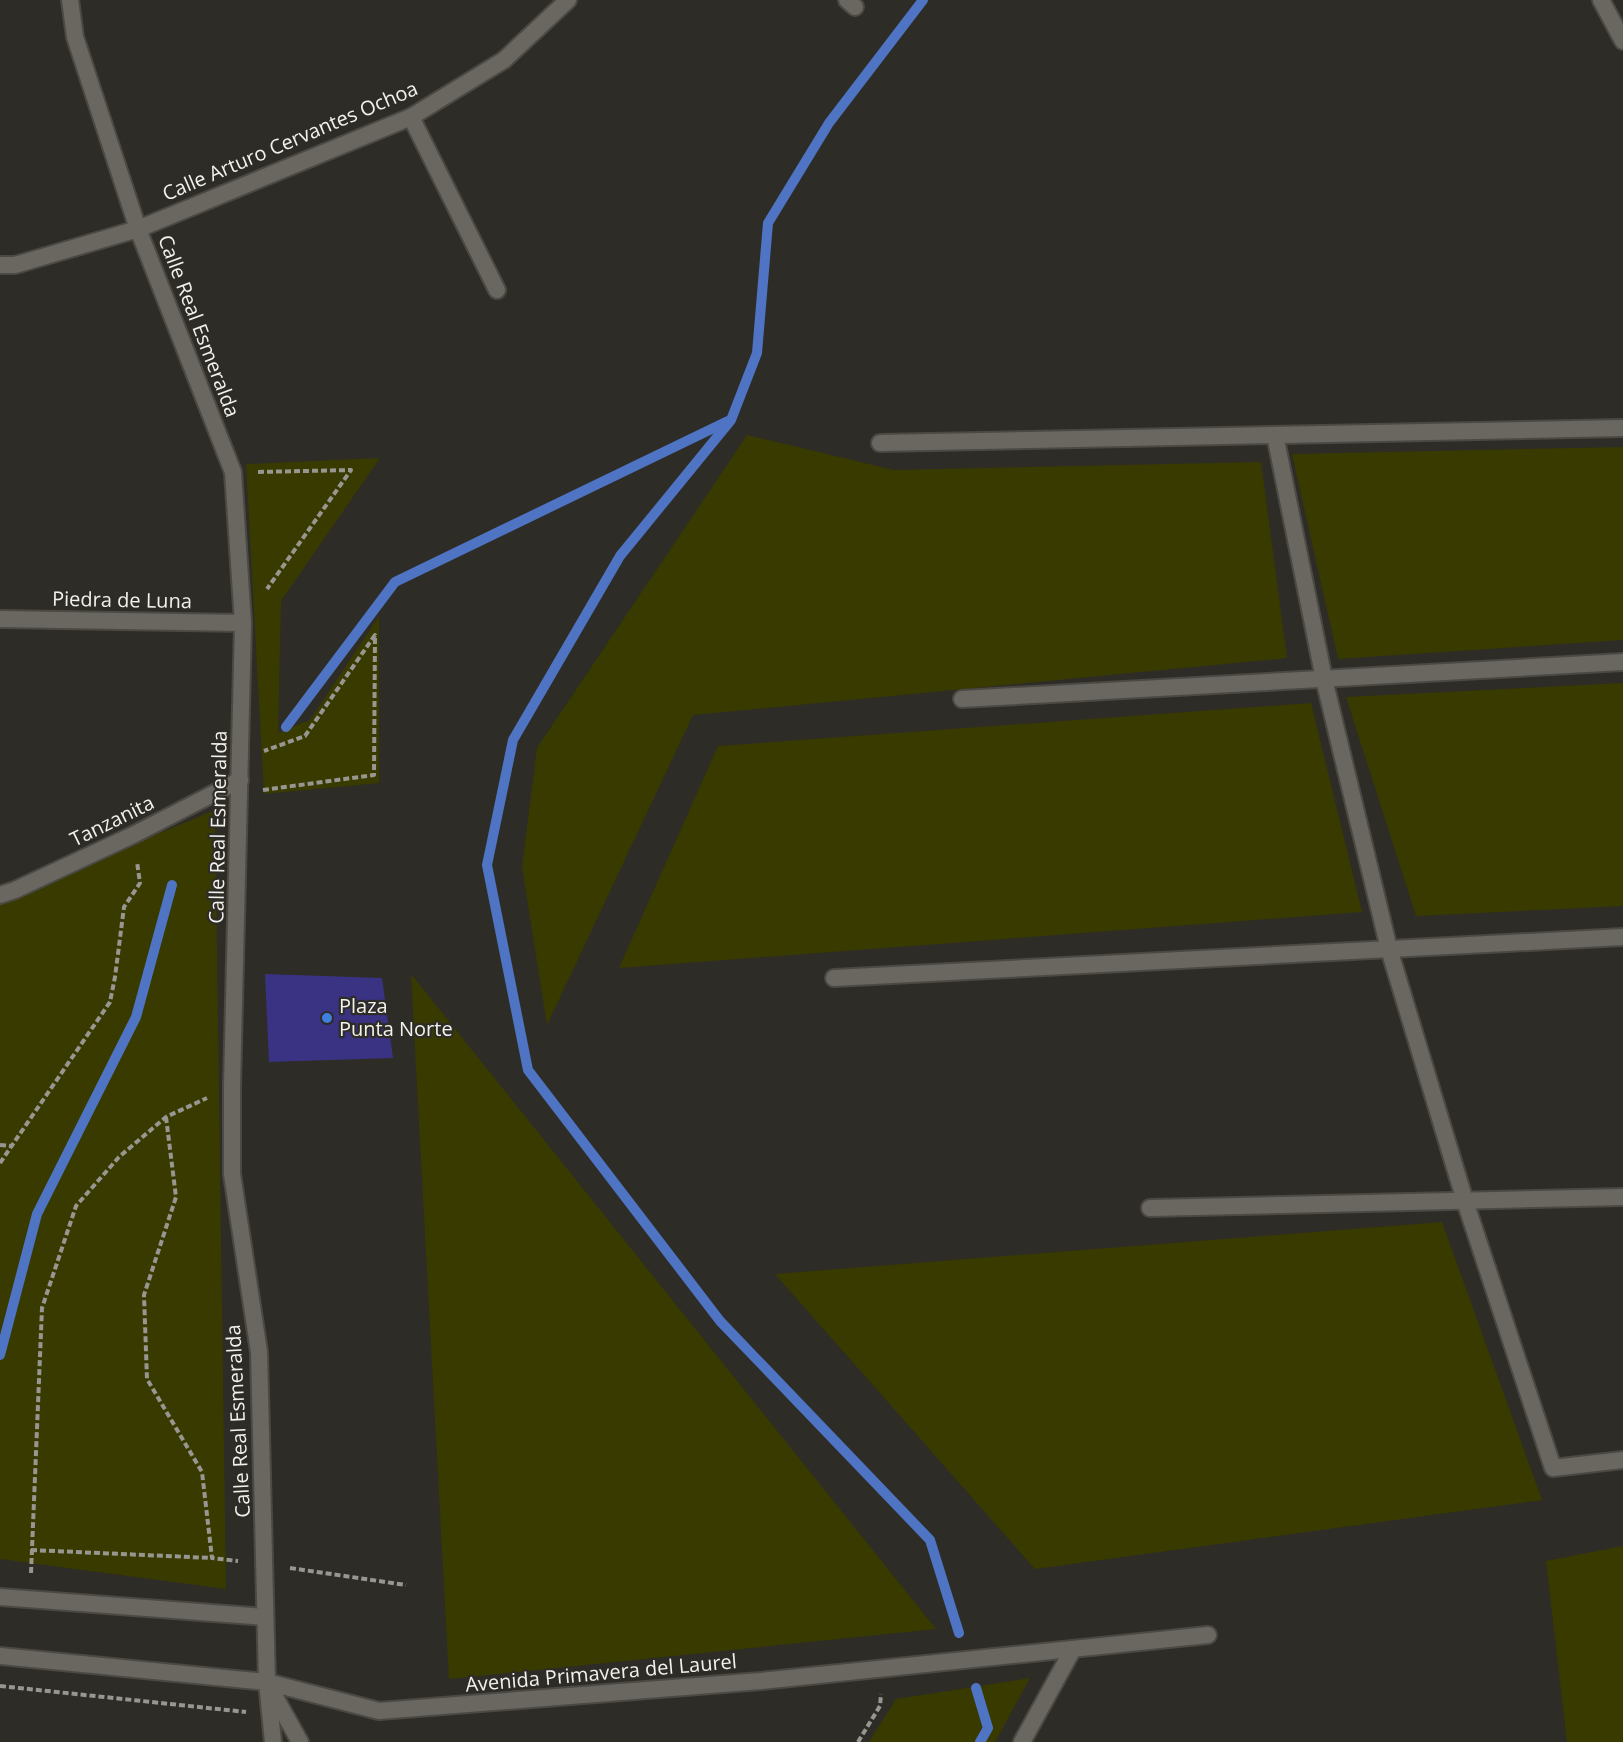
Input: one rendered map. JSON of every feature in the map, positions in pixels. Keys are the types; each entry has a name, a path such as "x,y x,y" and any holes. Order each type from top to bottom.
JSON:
{"street":[{"name":"Calle Real Esmeralda","path":"70,0 75,37 138,229 233,472 243,623 232,1174 259,1352 267,1682 273,1742"},
{"name":"Calle Arturo Cervantes Ochoa","path":"0,265 15,265 138,229 411,117 504,60 568,0"},
{"path":"1601,0 1623,40"},
{"path":"411,117 497,290"},
{"path":"880,443 1623,428"},
{"path":"1275,435 1324,679 1389,949 1465,1201 1553,1468 1623,1460"},
{"name":"Piedra de Luna","path":"0,619 243,623"},
{"path":"962,699 1623,662"},
{"name":"Tanzanita","path":"0,895 240,786"},
{"path":"834,978 1623,937"},
{"path":"1150,1208 1623,1197"},
{"path":"0,1597 266,1617"},
{"name":"Avenida Primavera del Laurel","path":"0,1656 267,1682 379,1711 749,1682 1208,1635"},
{"path":"1022,1742 1073,1649"},
{"path":"267,1682 300,1742"}],"path":[{"path":"233,472 351,470 243,623"},
{"path":"240,786 374,775 375,635 305,736 241,759"},
{"path":"0,1163 110,1002 124,907 140,883 133,835"},
{"path":"31,1600 31,1550 42,1308 76,1206 118,1157 166,1117 232,1087"},
{"path":"166,1117 176,1197 144,1295 147,1379 202,1472 212,1558"},
{"path":"0,1145 11,1146"},
{"path":"31,1550 212,1558 406,1585"},
{"path":"858,1742 880,1706 882,1669"},
{"path":"0,1686 270,1714"}],"shaded area":[{"path":"747,435 894,470 1261,462 1287,658 693,715 547,1025 522,867 537,748"},
{"path":"1623,447 1623,640 1338,659 1292,454"},
{"path":"380,458 281,601 278,733 310,720 379,616 379,783 264,794 246,464"},
{"path":"1623,683 1623,906 1416,916 1346,697"},
{"path":"1311,703 1362,912 619,968 718,746"},
{"path":"215,810 226,1589 0,1559 0,900"},
{"path":"411,974 936,1629 449,1679"},
{"path":"1442,1222 1542,1500 1035,1569 775,1274"},
{"path":"1623,1546 1623,1742 1567,1742 1546,1561"},
{"path":"1030,1678 995,1742 869,1742 896,1699"}],"building":[{"name":"Plaza Punta Norte","path":"265,974 382,978 393,1058 269,1062"}],"waterway":[{"path":"923,0 829,123 768,223 757,353 731,420 620,556 513,740 487,865 528,1070 720,1321 930,1540 959,1633"},
{"path":"286,727 395,582 728,421"},
{"path":"0,1355 37,1214 136,1017 172,885"},
{"path":"976,1688 988,1728 980,1742"}],"place":[{"name":"Plaza Punta Norte","path":"327,1018"}]}
